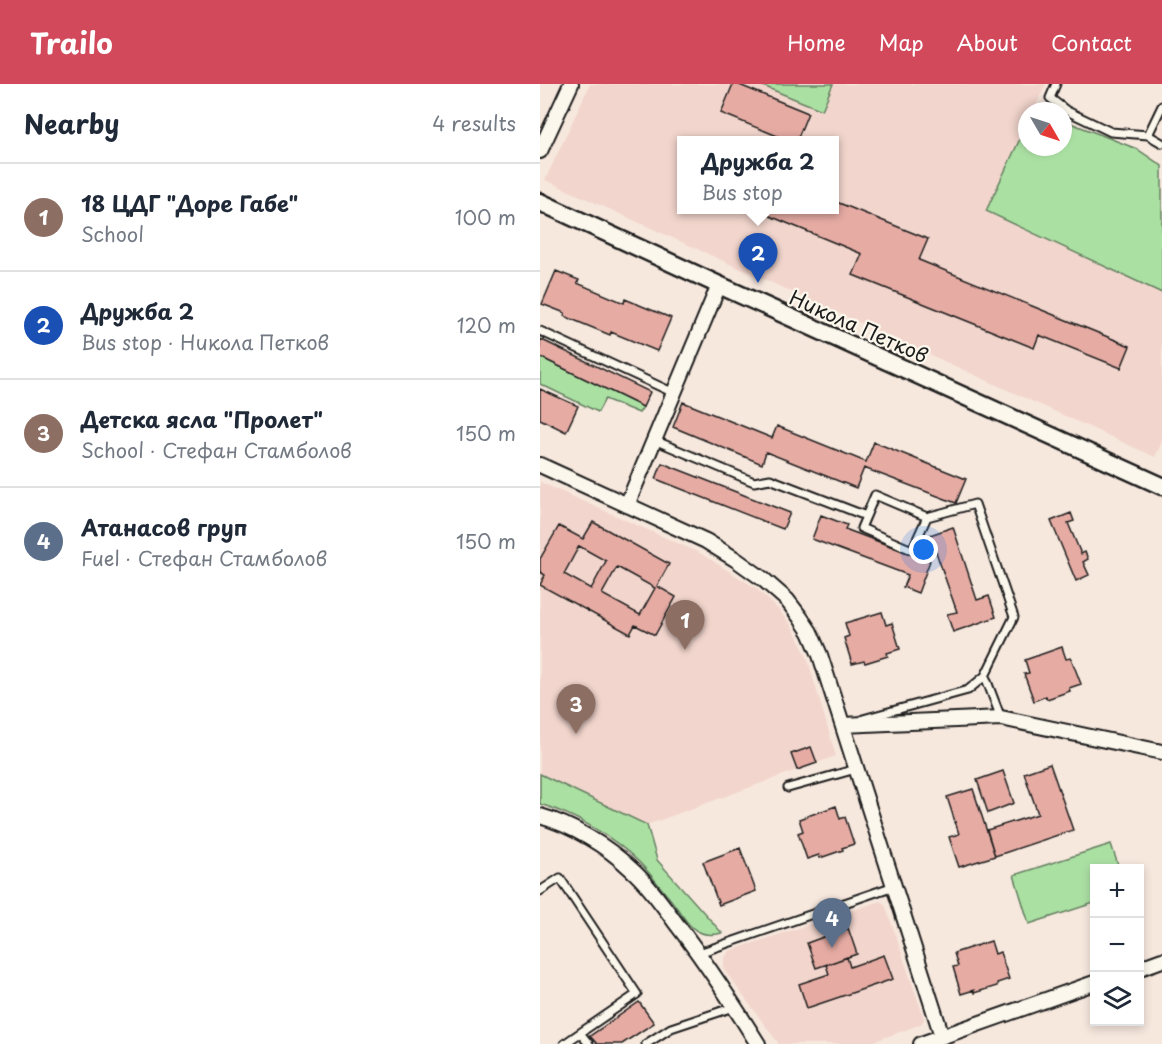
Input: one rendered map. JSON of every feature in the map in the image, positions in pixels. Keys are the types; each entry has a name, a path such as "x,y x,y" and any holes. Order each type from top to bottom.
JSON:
{"street":[{"path":"540,151 572,84"},
{"name":"Никола Петков","path":"540,202 1162,486"},
{"path":"627,505 719,285"},
{"path":"540,465 706,541 763,579 787,600 800,617 810,632 820,656 942,1036"},
{"path":"843,725 1000,718 1162,752"},
{"path":"540,816 555,820 597,842 632,869 699,953 758,1044"},
{"path":"1144,967 1162,960"},
{"path":"922,1044 1090,985"}],"lane":[{"path":"1056,84 1050,98 1067,111 1111,132 1148,135 1162,143"},
{"path":"1148,135 1162,106"},
{"path":"540,331 674,393"},
{"path":"654,440 754,482 770,479 866,516"},
{"path":"843,725 968,690 986,676 1014,617 975,504 927,517 875,495 861,528 912,550 927,517"},
{"path":"986,676 1000,718"},
{"path":"788,788 856,769"},
{"path":"540,891 560,878 637,994 564,1044"},
{"path":"699,953 894,886"},
{"path":"646,1044 671,1028 734,1007"},
{"path":"580,1033 589,1044"}],"shaded area":[{"path":"590,84 1046,84 1037,102 1018,102 1018,143 986,210 1162,293 1162,442 1155,457 545,180"},
{"path":"540,482 700,553 756,588 778,609 799,639 808,660 836,756 647,825 540,774"},
{"path":"880,901 885,904 924,1020 921,1024 867,1044 779,1044 724,970 724,959 729,951"}],"green space":[{"path":"758,84 833,84 822,110"},
{"path":"1072,124 1137,149 1162,166 1162,293 986,211 1018,143 1018,156 1072,156"},
{"path":"540,357 643,407 639,413 605,399 598,412 540,384"},
{"path":"540,774 647,825 657,860 722,933 708,935 694,929 650,874 628,852 580,820 540,804"},
{"path":"1111,844 1118,864 1090,864 1090,904 1029,924 1014,875"}],"building":[{"path":"733,84 737,84 808,113 799,136 777,136 721,113"},
{"path":"839,203 928,239 919,260 1130,346 1121,368 1039,335 1034,348 853,275 862,254 765,214 839,214"},
{"path":"556,271 579,280 577,283 624,303 625,299 671,318 657,351 611,332 610,335 542,304"},
{"path":"540,339 650,392 643,407 540,357"},
{"path":"540,389 578,406 566,432 540,419"},
{"path":"683,402 772,438 777,426 866,462 874,442 966,479 956,503 864,468 856,488 766,452 762,464 673,427"},
{"path":"662,463 790,513 783,529 656,479"},
{"path":"1071,513 1074,521 1068,523 1081,554 1085,552 1088,559 1083,562 1089,575 1076,581 1051,521"},
{"path":"821,515 847,525 845,529 930,561 918,593 903,587 908,575 812,539"},
{"path":"593,522 669,564 657,586 676,597 655,635 635,625 630,634 540,585 545,575 540,572 540,559 559,526 583,539","holes":["579,546 606,561 591,589 564,574","617,567 655,588 640,615 602,594"]},
{"path":"953,527 977,600 989,596 996,617 953,632 947,614 957,612 930,535"},
{"path":"882,612 886,625 892,623 900,649 887,653 888,656 865,663 864,661 852,664 844,638 849,636 845,623"},
{"path":"1062,647 1066,659 1071,658 1081,684 1069,688 1070,691 1034,701 1024,674 1029,673 1025,660"},
{"path":"811,747 817,763 797,770 791,754"},
{"path":"1050,764 1073,830 995,856 987,830 1038,814 1024,773"},
{"path":"1003,771 1014,803 988,813 977,780"},
{"path":"973,789 995,856 959,867 949,837 959,834 947,797"},
{"path":"836,806 840,819 845,817 854,844 820,858 819,855 807,859 798,833 803,831 799,819"},
{"path":"740,848 756,891 719,905 703,862"},
{"path":"848,928 857,954 816,968 807,943"},
{"path":"991,941 995,954 1000,952 1009,979 997,983 997,986 974,993 974,990 961,994 953,967 958,966 954,953"},
{"path":"884,955 893,979 807,1008 799,984 829,974 826,965 847,957 850,967"},
{"path":"639,1002 654,1023 622,1044 597,1044 590,1036"}],"place":[{"name":"Дружба 2","path":"758,283"},
{"name":"18 ЦДГ \"Доре Габе\"","path":"685,650"},
{"name":"Детска ясла \"Пролет\"","path":"576,734"},
{"name":"Атанасов груп","path":"832,948"}]}
